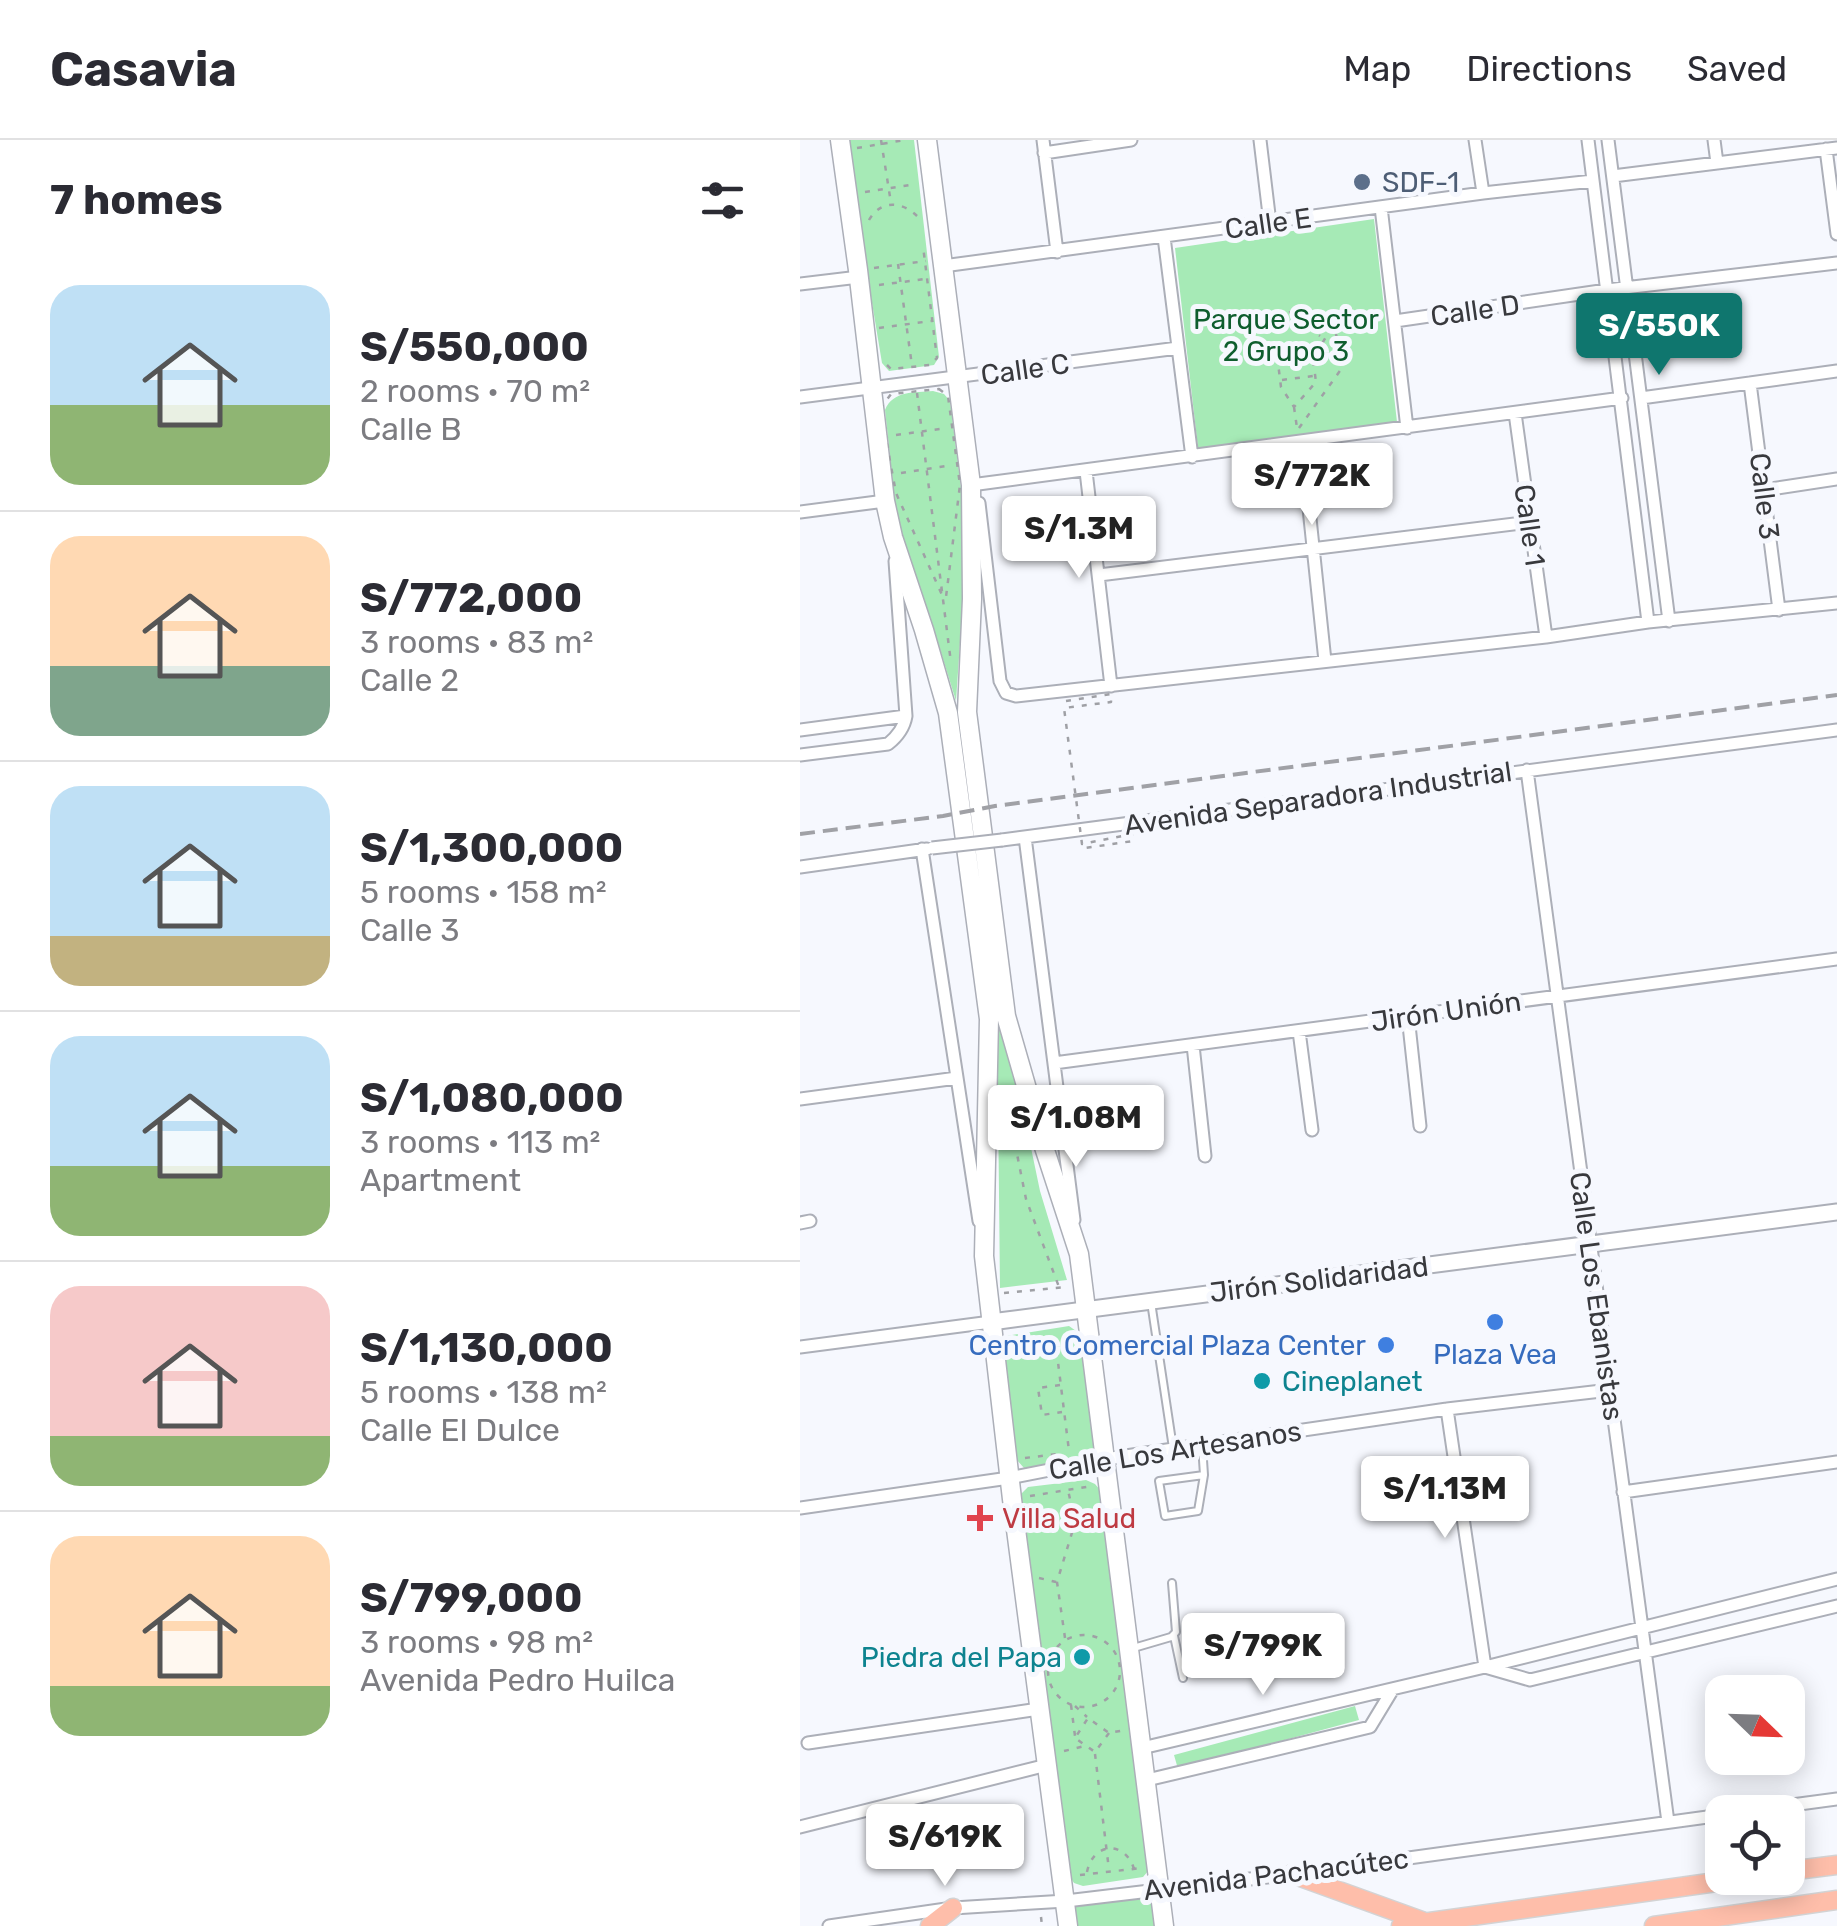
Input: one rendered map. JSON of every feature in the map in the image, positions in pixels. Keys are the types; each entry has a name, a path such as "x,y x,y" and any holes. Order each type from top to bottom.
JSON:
{"main road":[{"path":"927,140 934,264 958,378 963,464 974,484 967,712 1006,1016 1078,1254 1164,1926"},
{"path":"841,145 863,277 871,387 887,475 884,500 948,713 989,1019 984,1256 1068,1926"},
{"path":"1805,1869 1837,1864"},
{"path":"1292,1874 1427,1922"},
{"path":"1401,1926 1705,1884"},
{"path":"1654,1926 1837,1900"},
{"path":"930,1926 953,1908"}],"street":[{"path":"1057,252 1044,146 1131,140"},
{"path":"1260,140 1270,223"},
{"path":"1475,140 1483,193"},
{"path":"1588,140 1593,181 1641,398 1669,621"},
{"path":"1608,140 1613,176 1622,398 1648,622"},
{"path":"1714,140 1717,163"},
{"path":"1613,176 1831,148 1837,234"},
{"name":"Calle E","path":"934,264 1057,252 1593,181"},
{"path":"1381,207 1408,428"},
{"path":"1164,237 1192,456"},
{"path":"1616,289 1837,264"},
{"path":"800,284 863,277"},
{"name":"Calle D","path":"1394,321 1616,289"},
{"name":"Calle C","path":"871,387 1178,348"},
{"path":"1641,398 1837,371"},
{"name":"Calle 3","path":"1750,383 1780,610"},
{"path":"800,397 871,387"},
{"path":"1622,398 1408,428 1299,436 1192,456 974,484 1000,681 1006,693 1022,695 1837,603"},
{"name":"Calle 1","path":"1515,413 1546,638"},
{"path":"1299,436 1325,661"},
{"path":"1086,471 1111,686"},
{"path":"1764,490 1837,479"},
{"path":"800,512 884,500"},
{"path":"1099,575 1530,522"},
{"path":"800,755 888,744 900,731 906,716 893,537"},
{"path":"800,730 906,716"},
{"name":"Avenida Separadora Industrial","path":"800,867 1837,730"},
{"name":"Calle Los Ebanistas","path":"1527,770 1668,1822"},
{"path":"1025,836 1078,1254"},
{"path":"927,849 984,1256"},
{"name":"Jirón Unión","path":"1054,1063 1837,959"},
{"path":"1408,1016 1420,1126"},
{"path":"1299,1031 1312,1130"},
{"path":"1193,1045 1205,1156"},
{"path":"800,1100 957,1078"},
{"name":"Jirón Solidaridad","path":"800,1347 1837,1212"},
{"name":"Calle Los Artesanos","path":"800,1508 1008,1469 1105,1459 1447,1408 1610,1390"},
{"path":"1447,1408 1485,1667"},
{"path":"1623,1492 1837,1462"},
{"path":"1142,1748 1837,1579"},
{"path":"1485,1667 1530,1680 1837,1606"},
{"path":"1147,1780 1370,1727 1393,1688"},
{"path":"808,1743 1039,1709"},
{"path":"800,1827 1046,1760"},
{"path":"1805,1804 1837,1800"},
{"name":"Avenida Pachacútec","path":"829,1926 953,1908 1066,1901 1292,1874 1705,1817"}],"lane":[{"path":"1150,1302 1173,1449"},
{"path":"1202,1445 1204,1475 1198,1511 1164,1516 1158,1481 1204,1475"},
{"path":"1172,1583 1174,1635 1183,1678"},
{"path":"1129,1649 1174,1635"}],"path":[{"path":"841,145 905,140"},
{"path":"882,142 891,204"},
{"path":"847,195 932,182"},
{"path":"863,210 865,228 874,210 891,204 905,207 920,219 918,202"},
{"path":"884,362 891,368 930,365 937,358 927,279 934,264 922,233"},
{"path":"863,277 898,264 934,264"},
{"path":"898,264 912,366"},
{"path":"863,277 900,282 927,279"},
{"path":"1263,316 1304,312"},
{"path":"1298,320 1320,336"},
{"path":"878,328 932,321"},
{"path":"1299,436 1342,368 1336,334"},
{"path":"1294,407 1316,382 1313,358 1327,335"},
{"path":"1291,340 1292,346 1278,363 1281,387 1294,407 1299,436"},
{"path":"1292,346 1313,358"},
{"path":"1280,381 1315,376"},
{"path":"939,389 948,396 958,426 963,464 946,598 943,597 887,475 881,438 882,406 891,394 939,389"},
{"path":"917,391 952,664 967,680"},
{"path":"881,438 958,426"},
{"path":"887,475 963,464"},
{"path":"1066,701 1112,694 1111,702 1064,708 1082,844 1132,834 1133,841 1086,848"},
{"path":"1010,1090 1026,1199 1059,1288"},
{"path":"988,1295 1082,1285"},
{"path":"994,1346 1089,1334"},
{"path":"1008,1469 1069,1452 1054,1338"},
{"path":"1060,1384 1038,1388 1042,1415 1064,1412"},
{"path":"1012,1499 1108,1484"},
{"path":"1065,1640 1057,1582 1074,1526 1068,1490"},
{"path":"1073,1705 1094,1706 1111,1695 1120,1678 1114,1649 1099,1638 1082,1634 1065,1640 1052,1654 1048,1671 1058,1696 1109,1733 1095,1752 1109,1872"},
{"path":"1073,1705 1075,1738"},
{"path":"1075,1738 1088,1718"},
{"path":"1075,1738 1095,1752"},
{"path":"1046,1760 1086,1746"},
{"path":"1088,1874 1094,1856 1106,1849 1129,1856 1134,1869"},
{"path":"1062,1877 1157,1866"}],"green space":[{"path":"845,140 914,140 939,357 934,365 889,371 882,363"},
{"name":"Parque Sector 2 Grupo 3","path":"1374,219 1397,422 1198,448 1175,248"},
{"path":"933,391 950,401 961,488 963,599 956,701 901,534 885,410 899,396"},
{"path":"997,1003 1040,1191 1067,1280 1000,1288"},
{"path":"1069,1326 1079,1333 1096,1445 1092,1456 1024,1468 1015,1458 1001,1343 1006,1336"},
{"path":"1086,1480 1101,1491 1149,1870 1143,1877 1083,1886 1074,1883 1068,1874 1019,1501 1028,1487"},
{"path":"1355,1706 1359,1720 1178,1769 1174,1755"},
{"path":"1154,1896 1157,1926 1075,1926 1073,1907"}],"railway":[{"path":"800,834 1837,695"}],"place":[{"name":"SDF-1","path":"1362,182"},
{"name":"Plaza Vea","path":"1495,1322"},
{"name":"Centro Comercial Plaza Center","path":"1386,1345"},
{"name":"Cineplanet","path":"1262,1381"},
{"name":"Villa Salud","path":"980,1518"},
{"name":"Piedra del Papa","path":"1082,1657"}]}
